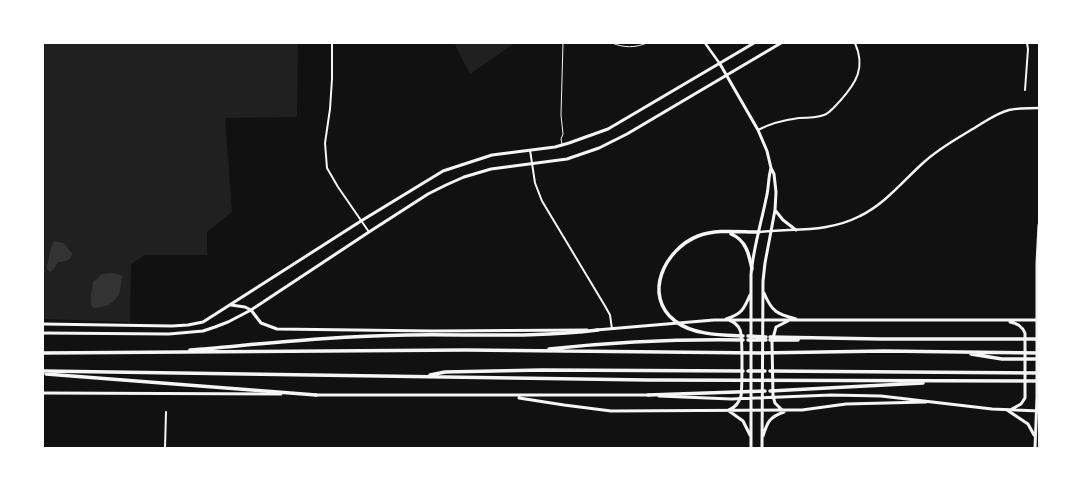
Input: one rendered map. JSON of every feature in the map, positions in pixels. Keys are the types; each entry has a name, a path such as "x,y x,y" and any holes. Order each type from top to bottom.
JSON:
{"highway":[{"path":"745,338 688,328 675,321 662,305 660,295 661,276 664,267 673,254 689,241 699,236 709,233 759,232"},
{"path":"728,233 741,240 747,248 752,269"},
{"path":"167,352 358,337 408,335 498,336 567,334 598,330"},
{"path":"528,351 639,341 692,339 1039,339"},
{"path":"43,353 528,351 1039,353"},
{"path":"965,352 1002,359 1039,359"},
{"path":"421,377 445,372 542,370 1039,373"},
{"path":"43,372 655,380 1039,381"},
{"path":"43,372 316,394"},
{"path":"648,395 768,391 974,380"}],"main road":[{"path":"43,324 188,325 203,322 361,221 444,171 492,155 562,145 589,137 608,129 754,43"},
{"path":"43,333 190,333 203,331 228,322 251,310 428,194 464,177 500,167 567,159 612,142 781,43"},
{"path":"720,64 758,130 767,151 775,182 775,210 765,263 763,290 762,448"},
{"path":"751,448 752,269 771,168"},
{"path":"775,210 783,220 796,230"},
{"path":"1035,448 1037,411 1039,225"},
{"path":"763,290 774,311 781,315 802,320"},
{"path":"722,320 735,316 743,310 751,291"},
{"path":"231,305 244,307 251,310 261,322 277,329 432,331 598,330 706,320 1038,320"},
{"path":"727,320 736,324 741,331 742,390 738,404 734,408 728,410"},
{"path":"782,410 775,404 772,388 772,345 774,331 778,326 790,320"},
{"path":"1003,320 1018,324 1023,328 1025,333 1025,398 1021,404 1007,410"},
{"path":"43,393 510,396 648,395 724,399 857,395 882,396 1007,410 1037,411"},
{"path":"510,396 611,411 788,410 850,404 938,402"},
{"path":"728,410 743,421 751,436"},
{"path":"762,440 771,418 774,415 788,410"},
{"path":"1007,410 1028,424 1035,438"}],"street":[{"path":"332,43 330,109 325,143 328,168 369,232"},
{"path":"705,43 720,64"},
{"path":"758,130 776,122 818,117 830,112 858,78 860,67 859,56 855,43"},
{"path":"1025,90 1028,57 1027,43"},
{"path":"759,232 829,227 848,222 883,201 923,162 951,142 992,117 1008,110 1039,108"},
{"path":"530,150 537,189 542,201 610,315 612,329"},
{"path":"165,448 166,412"}],"lane":[{"path":"562,145 561,139 563,134 561,115 563,43"},
{"path":"612,43 630,47 641,46 647,43"}],"shaded area":[{"path":"43,43 298,43 297,117 225,118 232,212 207,232 207,255 145,255 131,264 130,322 43,319"},
{"path":"454,43 515,43 470,74"},
{"path":"54,241 63,243 72,255 65,261 58,262 54,269 50,272 47,269 47,266 51,247"},
{"path":"113,273 121,275 122,277 119,294 115,300 109,304 94,308 91,305 93,282 102,274"}]}
